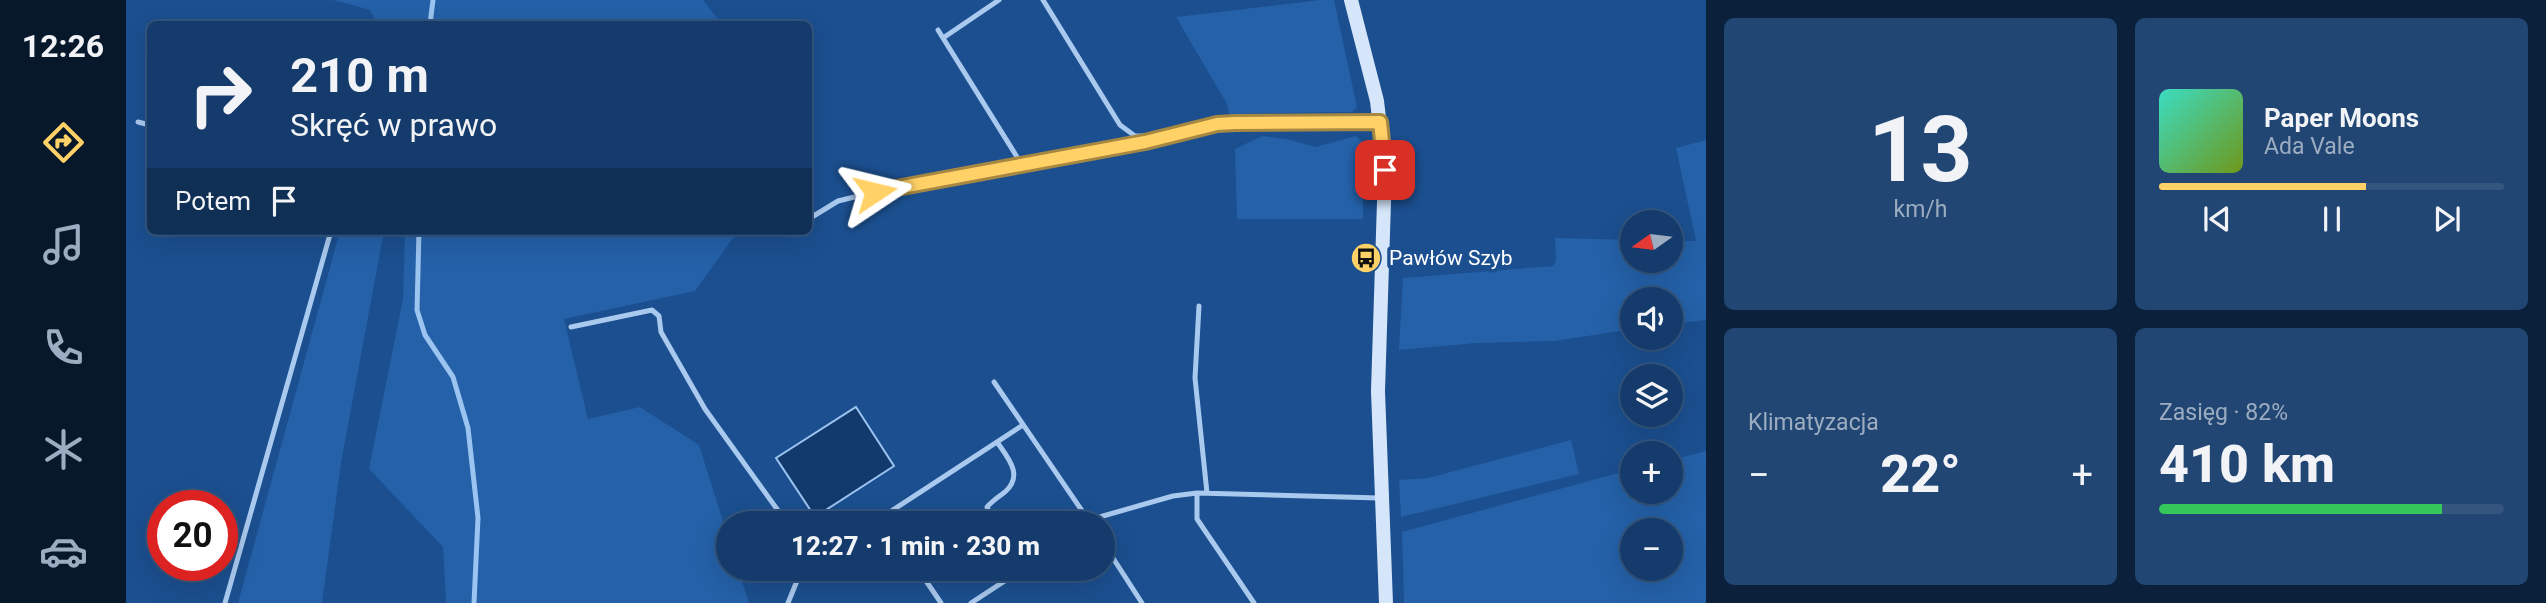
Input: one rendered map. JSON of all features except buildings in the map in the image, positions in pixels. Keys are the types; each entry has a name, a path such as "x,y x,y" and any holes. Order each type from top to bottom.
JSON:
{"street":[{"path":"1352,0 1380,122 1385,212 1378,391 1386,603"}],"lane":[{"path":"943,38 999,0"},
{"path":"1043,0 1120,125 1135,136 1164,137"},
{"path":"938,30 1022,165"},
{"path":"138,122 147,124"},
{"path":"812,217 838,201 875,192 1164,137 1217,124 1380,122"},
{"path":"225,603 330,235"},
{"path":"1199,306 1195,378 1207,493"},
{"path":"571,327 652,310 659,316 661,332 705,410 778,511"},
{"path":"994,382 1082,511"},
{"path":"892,511 1023,425"},
{"path":"989,511 987,507 1011,486 1015,476 1014,468 997,442"},
{"path":"1115,514 1173,496 1197,493 1382,498"},
{"path":"1197,493 1197,519 1254,603"},
{"path":"1115,561 1142,603"},
{"path":"788,603 797,581"},
{"path":"926,581 941,603"},
{"path":"971,603 1005,581"}],"shaded area":[{"path":"334,0 703,0 720,21 376,21 370,10"},
{"path":"1334,0 1357,107 1352,112 1229,114 1227,104 1176,17"},
{"path":"1262,136 1287,139 1315,147 1356,136 1363,143 1363,219 1237,219 1235,149"},
{"path":"1706,140 1706,320 1683,323 1683,287 1620,287 1620,331 1555,341 1476,343 1399,350 1403,278 1553,266 1556,261 1555,238 1620,240 1620,273 1684,273 1684,241 1696,241 1676,148"},
{"path":"339,235 383,235 341,463 322,603 238,603"},
{"path":"405,235 735,235 695,291 564,319 588,419 640,407 699,445 720,511 716,511 716,581 742,581 749,603 446,603 443,547 369,469 403,299"},
{"path":"856,407 894,466 824,511 811,511 776,458"},
{"path":"1571,440 1579,474 1401,517 1399,480 1428,478"},
{"path":"1706,451 1706,603 1404,603 1402,532 1620,473 1620,504 1683,504 1683,457"}],"waterway":[{"path":"430,21 433,0"},
{"path":"419,235 417,310 425,335 453,377 468,428 478,518 474,603"}],"place":[{"name":"Pawłów Szyb","path":"1366,258"}],"route":[{"path":"875,192 1145,142 1217,124 1235,123 1380,122 1385,170"}]}
